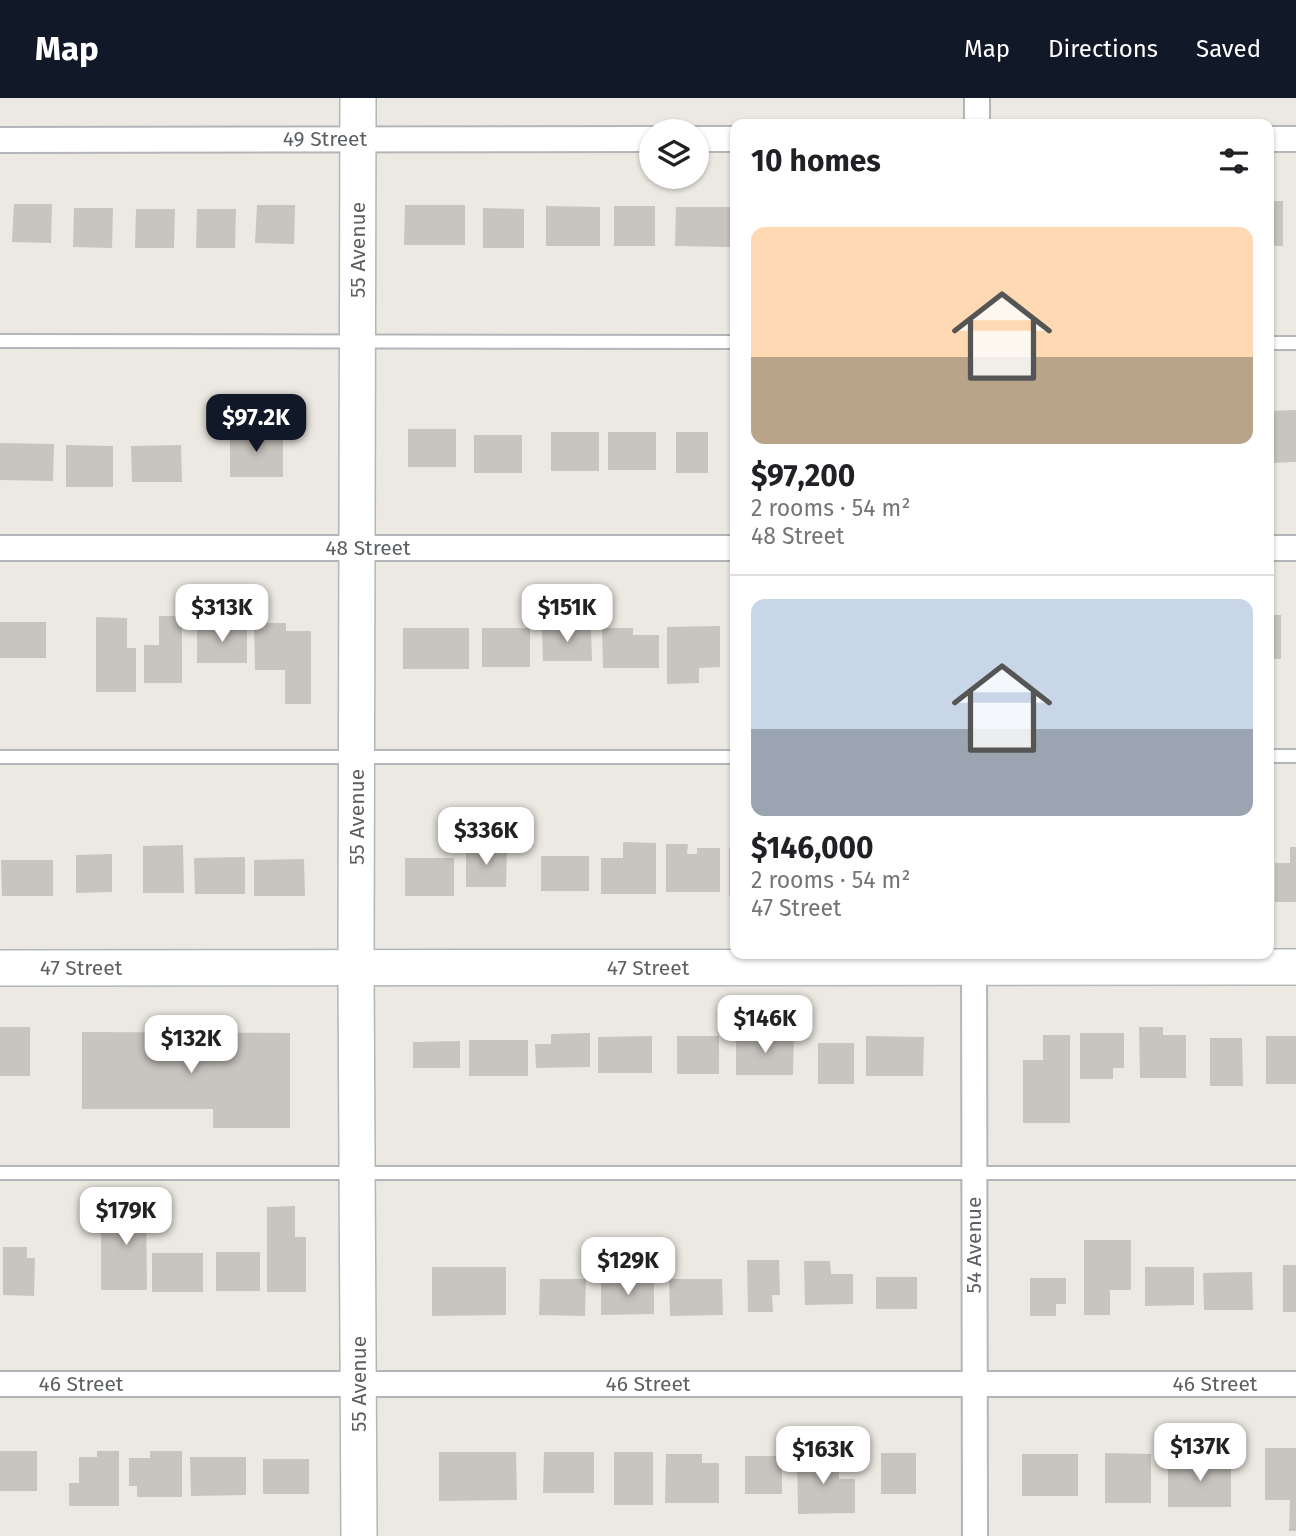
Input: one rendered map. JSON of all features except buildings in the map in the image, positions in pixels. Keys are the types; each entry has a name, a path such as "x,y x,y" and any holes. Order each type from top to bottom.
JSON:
{"street":[{"name":"55 Avenue","path":"358,98 356,968 359,1536"},
{"path":"977,98 977,119"},
{"name":"49 Street","path":"0,139 639,139"},
{"path":"709,139 730,139"},
{"path":"1274,139 1296,139"},
{"name":"48 Street","path":"0,548 730,548"},
{"path":"1274,548 1296,548"},
{"name":"47 Street","path":"0,968 356,968 974,961 1296,967"},
{"name":"54 Avenue","path":"974,961 975,1536"},
{"name":"46 Street","path":"0,1384 1296,1384"}],"lane":[{"path":"0,341 730,342"},
{"path":"1274,343 1296,343"},
{"path":"1274,757 1296,756"},
{"path":"0,757 730,757"},
{"path":"0,1173 1296,1173"}]}
